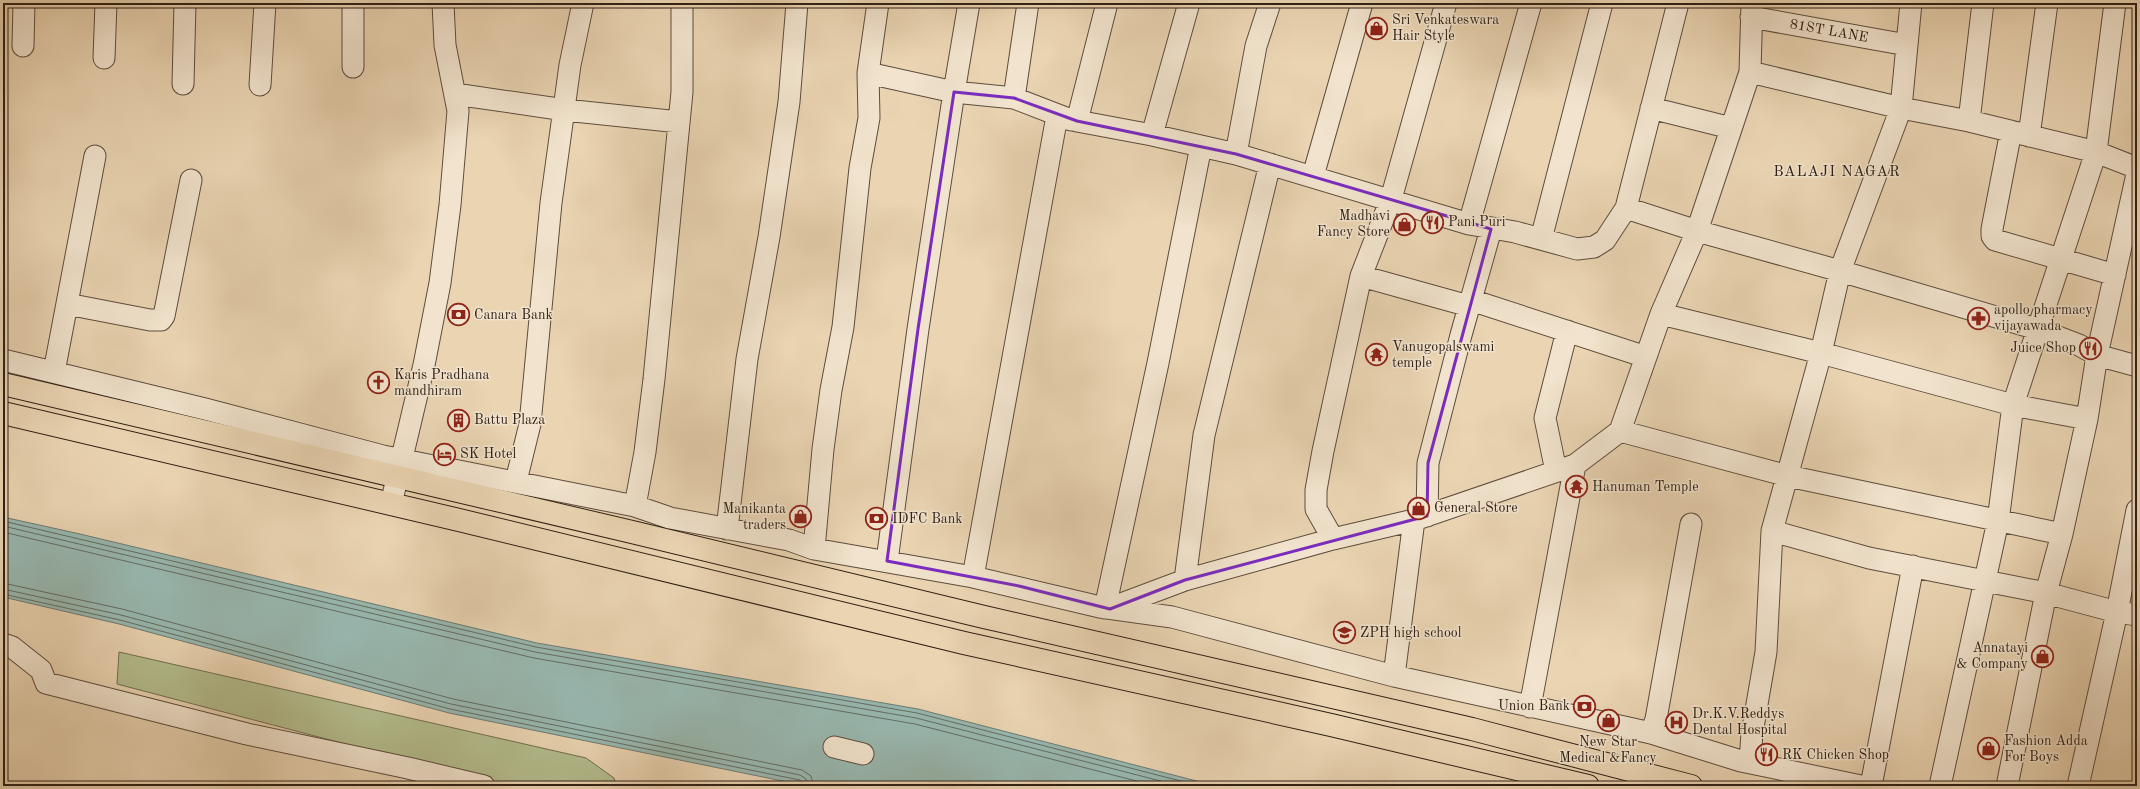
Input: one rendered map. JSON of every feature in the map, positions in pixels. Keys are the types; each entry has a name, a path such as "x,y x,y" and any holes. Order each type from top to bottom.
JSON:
{"highway":[{"path":"3,384 398,469 632,532 991,619 1472,729 1691,786"},
{"path":"3,414 391,504 964,643 1331,725 1588,786"}],"street":[{"path":"23,46 24,3"},
{"path":"104,58 106,3"},
{"path":"183,84 186,3"},
{"path":"260,85 265,3"},
{"path":"353,3 353,67"},
{"path":"391,504 398,469 424,365 440,282 450,205 458,111 445,45 443,3"},
{"path":"516,481 530,424 551,203 570,65 583,3"},
{"path":"635,506 645,452 654,379 682,92 682,3"},
{"path":"726,529 747,359 769,238 789,102 798,3"},
{"path":"814,550 823,449 831,390 843,327 860,168 869,118 868,73 878,3"},
{"path":"887,561 918,329 969,3"},
{"path":"1014,98 1028,3"},
{"path":"1078,122 1107,3"},
{"path":"1152,135 1189,3"},
{"path":"1236,154 1256,46 1270,3"},
{"path":"1313,176 1362,3"},
{"path":"1333,539 1316,509 1316,490 1323,451 1361,276 1391,199 1446,3"},
{"path":"1469,224 1531,3"},
{"path":"1540,239 1602,3"},
{"path":"868,73 954,92 1014,98 1057,116 1078,122 1152,135 1236,154 1391,199 1469,224 1515,232 1577,249 1594,247 1605,240 1626,208 1678,3"},
{"path":"1750,762 1752,733 1766,652 1772,531 1821,353 1840,270 1901,108 1911,3"},
{"path":"1969,121 1983,3"},
{"path":"2047,3 2020,134 1992,228 1992,236 1995,240 2115,276"},
{"path":"1940,786 1998,521 2013,405 2096,152 2115,3"},
{"path":"1108,608 1185,580 1333,539 1420,518 1566,468 1620,431 1661,314 1697,231 1750,72 1751,10"},
{"name":"81ST LANE","path":"1751,10 1907,45"},
{"path":"1750,72 1901,108 1969,121 2096,152 2137,168"},
{"path":"455,94 564,110 678,122"},
{"path":"1651,108 1731,128"},
{"path":"973,577 1057,116"},
{"path":"1108,608 1201,146"},
{"path":"54,372 95,156"},
{"path":"1185,580 1189,537 1204,435 1270,164"},
{"path":"2007,786 2046,593 2062,534 2087,419 2097,356 2137,174"},
{"path":"67,304 150,320 161,320 164,316 191,180"},
{"path":"1626,208 1697,231 1840,270 2037,329 2079,345 2097,356 2137,366"},
{"path":"1394,676 1428,463 1491,229"},
{"path":"1361,276 1470,303 1567,331 1646,357"},
{"path":"1661,314 1821,353 2013,405 2087,419"},
{"path":"1530,707 1566,468 1545,418 1567,331"},
{"path":"3,360 205,409 398,469 516,481 635,506 670,518 789,540 814,550 887,561 973,577 1108,608 1172,617 1394,676 1651,734 1750,762 1861,786"},
{"path":"1620,431 1788,476 2062,534"},
{"path":"2078,786 2127,614 2137,510"},
{"path":"1651,734 1656,719 1691,524"},
{"path":"1772,531 1832,550 1985,582 2046,593 2127,614"},
{"path":"1871,786 1913,566"},
{"path":"3,644 12,646 41,670 46,683 247,734 484,786"},
{"path":"834,747 863,754"}],"highlighted area":[{"path":"954,92 1014,98 1077,121 1236,154 1491,229 1428,463 1427,516 1185,580 1110,609 1019,586 887,561 918,329"}],"green space":[{"path":"119,652 586,758 614,778 616,786 505,786 117,684"}],"water":[{"path":"3,517 537,643 918,709 1216,786 807,786 449,713 119,624 3,597"}],"place":[{"name":"Sri Venkateswara Hair Style","path":"1376,28"},
{"name":"Pani Puri","path":"1432,222"},
{"name":"Madhavi Fancy Store","path":"1405,224"},
{"name":"Canara Bank","path":"458,315"},
{"name":"apollo pharmacy vijayawada","path":"1979,318"},
{"name":"Juice Shop","path":"2091,348"},
{"name":"Vanugopalswami temple","path":"1376,355"},
{"name":"Karis Pradhana mandhiram","path":"379,383"},
{"name":"Battu Plaza","path":"459,420"},
{"name":"SK Hotel","path":"444,454"},
{"name":"Hanuman Temple","path":"1577,487"},
{"name":"General Store","path":"1419,508"},
{"name":"Manikanta traders","path":"801,517"},
{"name":"IDFC Bank","path":"877,519"},
{"name":"ZPH high school","path":"1344,633"},
{"name":"Annatayi & Company","path":"2043,656"},
{"name":"Union Bank","path":"1585,706"},
{"name":"New Star Medical &Fancy","path":"1608,720"},
{"name":"Dr.K.V.Reddys Dental Hospital","path":"1677,722"},
{"name":"Fashion Adda For Boys","path":"1989,749"},
{"name":"RK Chicken Shop","path":"1766,755"}],"district":[{"name":"BALAJI NAGAR","path":"1837,172"}]}
